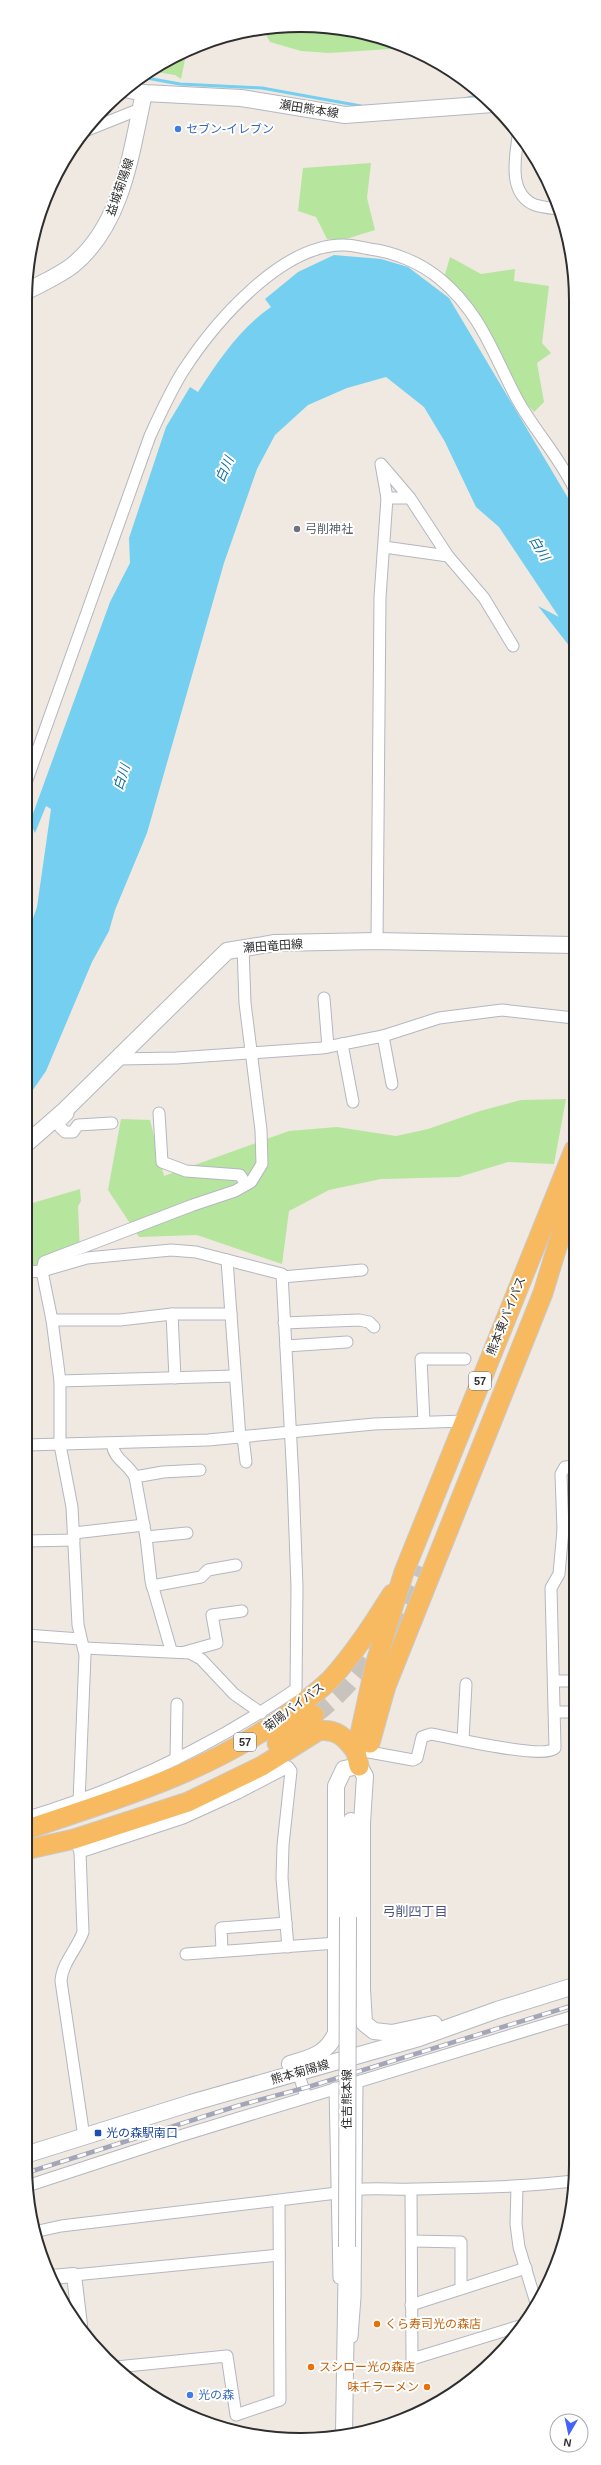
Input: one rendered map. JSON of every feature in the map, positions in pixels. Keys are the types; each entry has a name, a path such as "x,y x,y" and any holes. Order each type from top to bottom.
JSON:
{"highway":[{"name":"熊本東バイパス","path":"416,1570 464,1421 568,1194"},
{"path":"361,1757 375,1665 382,1645 543,1292 568,1194"},
{"path":"361,1757 394,1668 416,1570"},
{"name":"菊陽バイパス","path":"32,1828 154,1786 217,1758 278,1722 329,1681 416,1570"},
{"path":"351,1654 371,1645 382,1645 391,1653 394,1668"},
{"name":"菊陽バイパス","path":"32,1844 125,1814 207,1781 253,1758 314,1715"},
{"path":"32,1849 77,1846 188,1802 262,1766 318,1731 327,1730 342,1735 361,1757"}],"main road":[{"name":"瀬田熊本線","path":"133,91 144,93 240,98 345,115 480,101"},
{"name":"益城菊陽線","path":"33,288 71,266 86,254 98,238 112,214 127,171 144,93"},
{"name":"瀬田竜田線","path":"32,1139 65,1110 118,1059 227,950 275,943 377,941 569,945"},
{"name":"住吉熊本線","path":"344,2430 347,2247 348,1917 352,1816 361,1757"},
{"path":"191,2103 234,2083 322,2053 332,2042 336,2033 336,1786 344,1769 361,1757 365,1776 362,1823 362,1989 364,2023 374,2031 392,2032 497,2010"},
{"name":"熊本菊陽線","path":"32,2153 191,2103 419,2038 497,2010 569,1988"}],"street":[{"path":"96,126 140,109"},
{"path":"517,142 515,160 517,188 522,196 534,205 553,208"},
{"path":"32,766 150,436 164,406 183,371 210,334 240,302 268,277 303,255 326,247 344,245 388,252 439,278 457,295 480,325 500,361 517,400 562,464 569,478"},
{"path":"377,941 380,597 387,498 382,464 410,498 448,556 484,598 513,646"},
{"path":"387,498 410,498"},
{"path":"384,547 448,556"},
{"path":"79,1802 86,1667 76,1612 72,1507 60,1445 60,1381 52,1320 42,1271 44,1262 193,1205 235,1192 251,1182 262,1164 261,1130 250,1054 243,947"},
{"path":"324,998 328,1047"},
{"path":"118,1059 250,1054 328,1047 383,1036 438,1018 502,1010 569,1017"},
{"path":"383,1036 392,1084"},
{"path":"112,1123 78,1125 73,1132 65,1132 60,1127 60,1122 118,1059 136,1044"},
{"path":"342,1044 353,1102"},
{"path":"159,1113 162,1162 186,1170 240,1175 246,1184"},
{"path":"32,1272 42,1271 88,1258 170,1250 196,1252 282,1274 297,1587 296,1689 237,1729 176,1759 79,1802 32,1816"},
{"path":"227,1260 241,1438 246,1462"},
{"path":"282,1277 362,1270"},
{"path":"52,1320 120,1320 172,1314 231,1314"},
{"path":"172,1314 175,1378"},
{"path":"284,1323 359,1320 369,1322 374,1327"},
{"path":"286,1346 347,1342"},
{"path":"424,1422 421,1359 465,1359"},
{"path":"60,1381 236,1376"},
{"path":"32,1446 241,1438 290,1432 424,1422 464,1421"},
{"path":"112,1444 115,1456 131,1469 135,1477 146,1537 152,1586 171,1650"},
{"path":"361,1757 413,1760 417,1758 421,1740 427,1734 512,1749 553,1751 555,1748 556,1712 551,1588 558,1574 568,1527 561,1474 564,1467 569,1466"},
{"path":"135,1477 159,1472 200,1470"},
{"path":"32,1540 74,1536 144,1525"},
{"path":"146,1537 187,1533"},
{"path":"152,1586 201,1577 208,1570 236,1565"},
{"path":"186,1652 217,1643 212,1615 242,1611"},
{"path":"32,1636 82,1643 186,1652 201,1660 234,1694 261,1713"},
{"path":"555,1681 569,1681"},
{"path":"464,1740 466,1684"},
{"path":"176,1759 177,1704"},
{"path":"556,1712 569,1712"},
{"path":"84,2137 61,1980 62,1971 79,1944 83,1932 77,1846 183,1818 238,1793 288,1767 291,1771 284,1825 282,1878 288,1947"},
{"path":"222,1951 221,1928 286,1922"},
{"path":"186,1954 337,1943"},
{"path":"33,2184 306,2097 569,2018"},
{"path":"298,2072 306,2097"},
{"path":"346,2378 354,2331 357,2188 357,2082"},
{"path":"336,2088 339,2331 346,2378"},
{"path":"40,2231 61,2226 279,2201 338,2193 357,2188 411,2190 517,2187 568,2182"},
{"path":"517,2187 516,2224 519,2247 534,2296"},
{"path":"411,2190 412,2359 514,2328"},
{"path":"123,2366 227,2356 236,2415 280,2400 279,2201"},
{"path":"412,2241 461,2242 461,2288"},
{"path":"57,2276 279,2255"},
{"path":"411,2305 526,2268"},
{"path":"74,2275 79,2317"}],"shaded area":[{"path":"568,1768 569,1768 569,1797"}],"green space":[{"path":"300,32 336,34 353,37 394,49 329,53 301,51 270,42 266,34"},
{"path":"185,58 181,79 175,75 159,72"},
{"path":"371,163 367,198 375,230 346,239 327,239 316,217 298,211 303,168"},
{"path":"450,257 481,274 515,269 514,281 549,286 542,343 551,353 537,363 544,402 534,412 520,396 444,278"},
{"path":"566,1099 554,1164 508,1162 459,1177 381,1179 329,1190 289,1211 282,1264 197,1235 139,1237 108,1190 121,1119 150,1120 164,1176 289,1131 337,1127 396,1136 428,1129 480,1111 521,1100"},
{"path":"80,1189 81,1201 78,1206 80,1254 32,1267 32,1203"}],"water":[{"name":"白川","path":"334,255 381,259 408,267 449,298 569,500 569,646 538,606 559,617 499,527 476,507 445,442 424,407 386,377 347,388 308,405 275,435 257,469 224,563 147,833 115,910 109,931 92,962 46,1071 32,1091 32,921 37,907 51,809 46,806 35,833 32,826 32,816 110,602 130,563 129,538 166,427 190,387 198,392 239,335 271,307 265,299 298,272"}],"waterway":[{"path":"149,78 180,84 262,88 361,106"},
{"path":"468,98 475,96"}],"tunnel":[{"path":"314,1715 348,1684 377,1648 390,1628 422,1567"}],"railway":[{"path":"32,2171 237,2106 308,2087 569,2007"}],"place":[{"name":"セブン-イレブン","path":"178,129"},
{"name":"弓削神社","path":"297,529"},
{"name":"光の森駅南口","path":"98,2133"},
{"name":"くら寿司光の森店","path":"377,2324"},
{"name":"スシロー光の森店","path":"311,2367"},
{"name":"味千ラーメン","path":"427,2387"},
{"name":"光の森","path":"190,2395"}],"district":[{"name":"弓削四丁目","path":"415,1911"}]}
